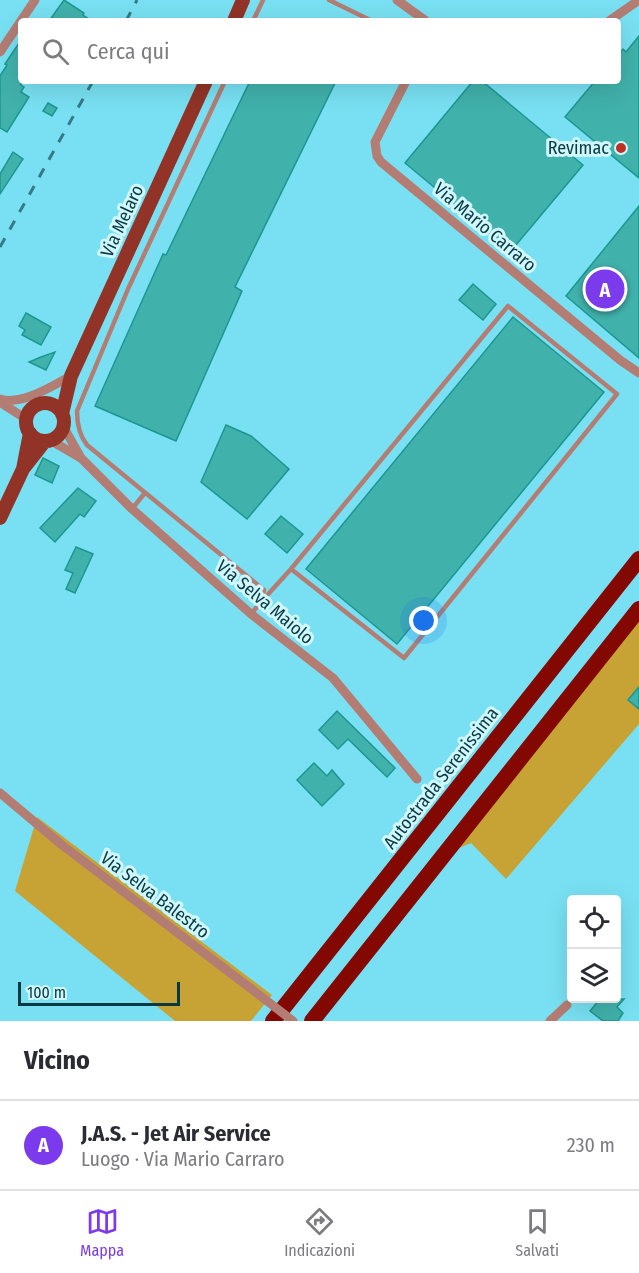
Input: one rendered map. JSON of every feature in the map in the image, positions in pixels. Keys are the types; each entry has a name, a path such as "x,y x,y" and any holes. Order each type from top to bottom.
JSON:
{"highway":[{"name":"Autostrada Serenissima","path":"273,1021 639,559"},
{"path":"312,1021 639,609"}],"main road":[{"path":"235,18 243,0"},
{"name":"Via Melaro","path":"23,469 48,440 59,434 71,376 205,84"},
{"name":"Via Melaro","path":"0,518 23,469 30,433 26,419 28,413 55,394 71,376"},
{"path":"37,405 49,403 63,420"},
{"path":"30,433 48,440"}],"street":[{"path":"23,18 35,0"},
{"path":"397,0 422,18"},
{"path":"613,18 639,0"},
{"path":"0,52 18,25"},
{"name":"Via Mario Carraro","path":"403,84 375,142 377,156 381,162 620,360 639,373"},
{"path":"0,400 21,399 71,376"},
{"path":"0,400 26,419"},
{"name":"Via Selva Maiolo","path":"63,420 81,458"},
{"name":"Via Selva Maiolo","path":"48,440 81,458 132,508 251,614 333,678 417,779"},
{"name":"Via Selva Balestro","path":"0,793 62,845 293,1021"},
{"path":"549,1021 567,1005"}],"lane":[{"path":"254,18 263,0"},
{"path":"329,0 366,18"},
{"path":"224,84 128,289 77,411 79,429 87,445 264,590 261,602"},
{"path":"251,614 291,569 508,306 616,394 404,658 291,569"},
{"path":"132,508 144,494"}],"shaded area":[{"path":"639,619 639,724 506,879 471,843 457,849"},
{"path":"37,817 272,995 251,1021 175,1021 15,891"}],"building":[{"path":"64,0 84,13 83,15 88,18 51,18"},
{"name":"Revimac","path":"639,36 639,178 565,117 592,84 621,84 621,51 623,49 626,52"},
{"path":"18,44 18,84 24,87 21,92 29,97 7,132 0,128 0,76 7,65 5,64"},
{"path":"249,84 335,84 235,287 242,291 176,441 95,406 163,254 166,255"},
{"path":"471,84 486,84 583,165 511,251 405,163"},
{"path":"48,103 57,108 52,116 43,111"},
{"path":"13,152 23,159 0,194 0,174"},
{"path":"639,206 639,358 566,296"},
{"path":"473,284 496,304 483,320 459,300"},
{"path":"26,313 51,327 41,345 22,335 25,330 19,326"},
{"path":"513,317 604,392 397,644 306,569"},
{"path":"55,352 46,370 29,362 41,357"},
{"path":"226,425 251,436 289,469 247,519 201,482"},
{"path":"43,458 59,466 52,483 35,475"},
{"path":"78,488 96,501 84,517 80,514 55,542 40,528"},
{"path":"281,516 303,534 287,553 265,534"},
{"path":"76,547 93,554 75,593 66,589 73,573 65,570"},
{"path":"639,687 639,709 628,700"},
{"path":"337,711 395,768 387,777 348,739 338,749 319,730"},
{"path":"314,763 327,776 332,770 344,784 322,806 297,780"},
{"path":"597,1003 620,1003 617,1007 623,1013 618,1021 603,1021 590,1011"}],"railway":[{"path":"128,18 137,0"},
{"path":"0,247 91,84"}],"place":[{"name":"Revimac","path":"621,148"},
{"name":"J.A.S. - Jet Air Service","path":"605,289"}]}
